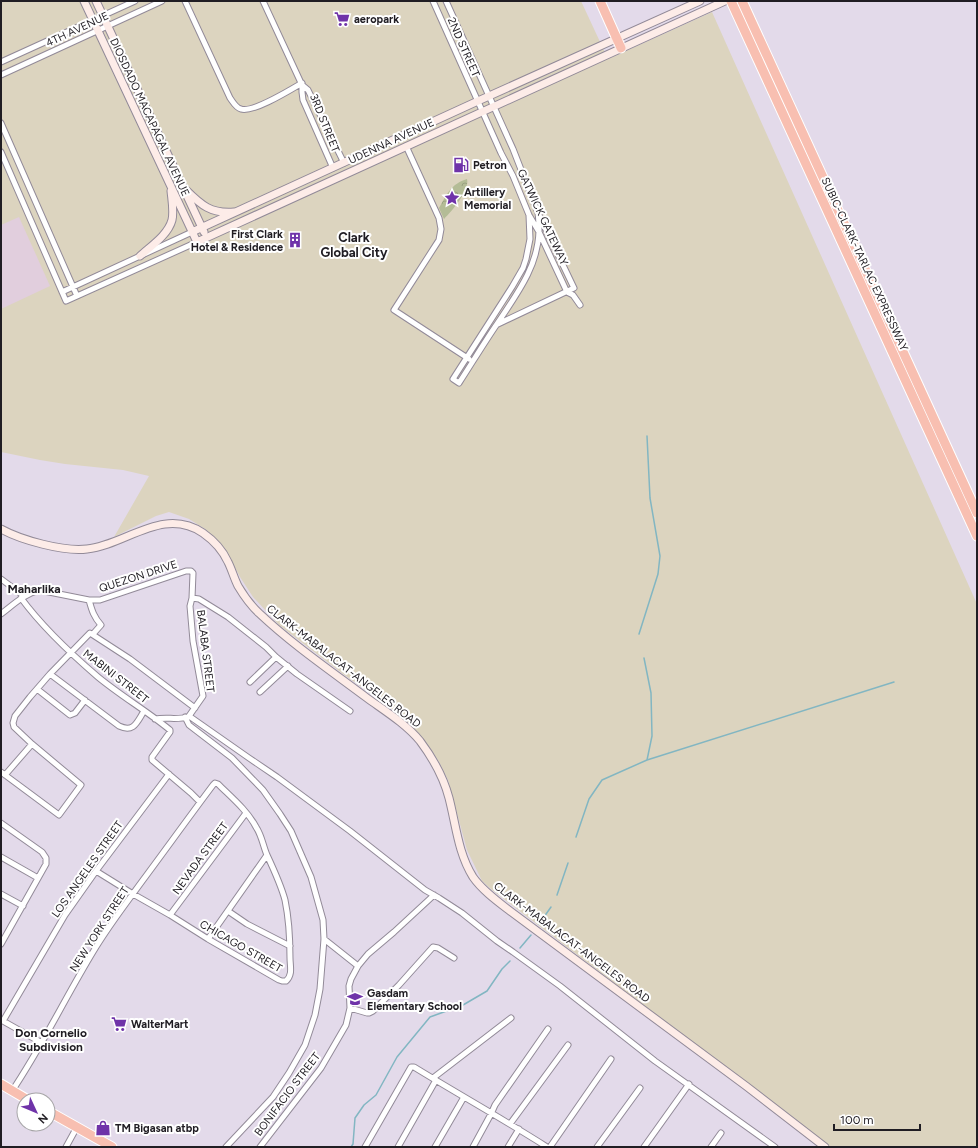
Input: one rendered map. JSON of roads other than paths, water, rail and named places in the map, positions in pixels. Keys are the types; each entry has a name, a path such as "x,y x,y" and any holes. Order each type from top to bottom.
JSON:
{"highway":[{"path":"600,1 620,37"},
{"path":"606,1 624,47"},
{"name":"SUBIC-CLARK-TARLAC EXPRESSWAY","path":"731,1 977,536"},
{"name":"SUBIC-CLARK-TARLAC EXPRESSWAY","path":"743,3 977,513"},
{"path":"1,1084 16,1093"},
{"path":"56,1115 112,1147"}],"main road":[{"name":"DIOSDADO MACAPAGAL AVENUE","path":"84,1 197,242"},
{"name":"DIOSDADO MACAPAGAL AVENUE","path":"96,1 207,238"},
{"name":"UDENNA AVENUE","path":"192,232 700,1"},
{"name":"UDENNA AVENUE","path":"197,242 726,1"},
{"path":"140,256 161,238 170,226 172,211 171,187"},
{"path":"183,187 196,200 207,208 221,212 238,212"},
{"name":"CLARK-MABALACAT-ANGELES ROAD","path":"1,529 32,540 74,550 106,545 138,531 159,525 174,524 191,526 204,533 222,551 237,584 258,612 306,652 396,720 420,741 438,769 449,797 460,848 466,862 474,878 485,890 510,911 746,1086 825,1147"}],"street":[{"name":"4TH AVENUE","path":"1,62 135,1"},
{"name":"4TH AVENUE","path":"1,75 162,1"},
{"path":"186,1 230,98 237,107 246,110 254,108 302,84"},
{"name":"3RD STREET","path":"263,1 302,84 308,90 344,163"},
{"name":"2ND STREET","path":"433,1 478,101"},
{"name":"2ND STREET","path":"446,1 490,96"},
{"name":"3RD STREET","path":"302,84 303,100 333,168"},
{"name":"GATWICK GATEWAY","path":"490,96 538,212 574,288"},
{"name":"GATWICK GATEWAY","path":"478,101 513,176 529,215 539,232 567,292"},
{"path":"1,123 77,296"},
{"path":"406,146 439,218 442,229 439,240 394,310 473,362"},
{"path":"1,152 62,292"},
{"path":"529,215 530,240 523,268 453,379 459,383 519,291 530,271 536,251 539,232 538,212"},
{"name":"UDENNA AVENUE","path":"192,232 62,292 66,301 197,242"},
{"path":"523,268 530,271"},
{"path":"496,325 574,288"},
{"path":"573,295 574,288"},
{"path":"567,292 573,295 580,306"},
{"name":"QUEZON DRIVE","path":"1,614 22,597 39,590 89,600 100,600 186,571 191,570 193,573"},
{"name":"BALABA STREET","path":"187,717 196,708 203,696 193,641 190,606 192,598 193,573"},
{"name":"MABINI STREET","path":"1,579 22,597 44,627 71,653 99,678 170,730 152,757 152,760 169,774"},
{"path":"192,598 199,599 228,617 266,647 276,657 350,711"},
{"path":"32,744 3,773 59,815 80,785 32,744 14,726 13,723 15,716 50,674 90,633 93,634 101,625 92,613 89,600"},
{"path":"93,634 130,659 196,708"},
{"path":"250,682 276,657"},
{"path":"260,692 288,666"},
{"path":"50,674 119,726 124,728 130,728 135,725 144,711"},
{"path":"37,689 70,715 75,714 84,700"},
{"path":"156,719 187,717 278,776 425,890 462,913 504,947 560,986 655,1061 775,1147"},
{"path":"187,717 189,725 232,758 263,790 280,814 291,831 311,877 323,920 324,939 320,989 318,1002 305,1044 290,1073 274,1097 226,1147"},
{"path":"169,774 192,793 200,802"},
{"name":"LOS ANGELES STREET","path":"42,1043 3,1021 65,915 169,774"},
{"name":"CHICAGO STREET","path":"96,871 279,980 282,981 288,979 290,974 288,916 280,885 267,855 263,839 256,826 246,813 218,784 215,783 212,785"},
{"name":"NEW YORK STREET","path":"12,1091 42,1043 97,946 212,785"},
{"name":"NEVADA STREET","path":"170,915 246,813"},
{"path":"1,823 42,852 46,858 46,864 23,906 2,938 1,944"},
{"path":"208,939 267,855"},
{"path":"1,857 38,878"},
{"path":"1,894 23,906"},
{"name":"BONIFACIO STREET","path":"260,1147 321,1068 346,1025 350,1008 348,993 349,986 358,966 368,954 434,895"},
{"path":"228,911 247,924 290,946"},
{"path":"324,939 358,966"},
{"path":"350,1008 367,1013 373,1011 433,947 438,948 454,958"},
{"path":"398,1147 435,1079 511,1018"},
{"path":"473,1147 495,1106 548,1029"},
{"path":"510,1124 568,1045"},
{"path":"365,1147 411,1067 414,1067 435,1079 548,1147 611,1059"},
{"path":"644,1147 689,1084"},
{"path":"597,1147 640,1088"},
{"path":"435,1147 464,1097"},
{"path":"66,1147 77,1127"},
{"path":"508,1147 519,1129"},
{"path":"711,1147 721,1133"}],"waterway":[{"path":"639,634 658,574 660,556 650,498 647,436"},
{"path":"644,658 651,693 652,736 647,760"},
{"path":"576,837 589,799 602,780 647,760 894,682"},
{"path":"557,895 568,863"},
{"path":"539,924 551,907"},
{"path":"520,948 531,935"},
{"path":"351,1147 353,1144 355,1118 364,1105 376,1095 397,1057 430,1017 463,1005 487,991 502,969 510,961"}],"place":[{"name":"aeropark","path":"342,19"},
{"name":"Petron","path":"461,165"},
{"name":"Artillery Memorial","path":"452,198"},
{"name":"First Clark Hotel & Residence","path":"295,240"},
{"name":"Gasdam Elementary School","path":"355,999"},
{"name":"WalterMart","path":"119,1024"},
{"name":"TM Bigasan atbp","path":"103,1128"}],"district":[{"name":"Clark Global City","path":"354,244"},
{"name":"Maharlika","path":"34,589"},
{"name":"Don Cornelio Subdivision","path":"51,1040"}]}
